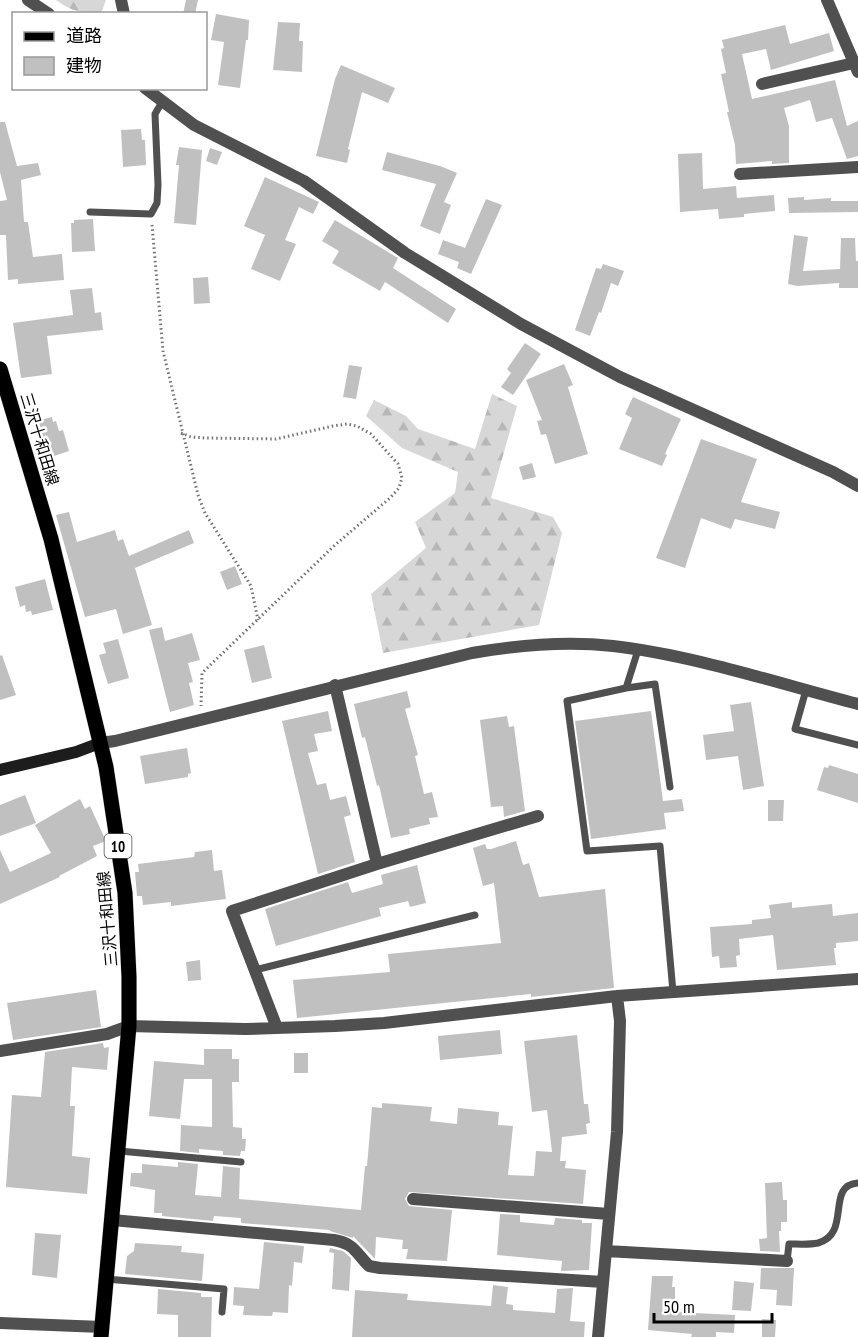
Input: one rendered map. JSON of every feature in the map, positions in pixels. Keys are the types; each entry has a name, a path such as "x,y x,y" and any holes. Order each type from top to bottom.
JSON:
{"main road":[{"name":"三沢十和田線","path":"0,369 51,539 106,767 124,893 129,977 129,1026 102,1332"},
{"path":"0,770 76,752 100,743"}],"street":[{"path":"28,0 46,12"},
{"path":"762,84 856,68 827,0"},
{"path":"147,90 194,125 304,181 405,253 521,324 620,378 833,472 858,486"},
{"path":"740,174 858,167"},
{"path":"100,743 472,653 513,646 562,644 612,646 638,650 716,667 858,704"},
{"path":"335,686 377,864"},
{"path":"277,1028 232,911 377,864 538,816"},
{"path":"0,1051 107,1034 129,1026 277,1028 384,1023 617,996 858,979"},
{"path":"598,1337 617,1121 620,1021 617,996"},
{"path":"412,1199 609,1214"},
{"path":"111,1221 334,1240 347,1243 355,1248 369,1266 380,1268 603,1282"},
{"path":"606,1251 787,1261"},
{"path":"0,1323 102,1332"}],"lane":[{"path":"90,212 151,214 157,203 158,184 155,114 162,102"},
{"path":"626,688 638,650"},
{"path":"670,787 655,684 567,701 587,851 660,846 673,992"},
{"path":"806,690 795,729 858,745"},
{"path":"255,970 475,915"},
{"path":"119,1151 241,1162"},
{"path":"787,1261 789,1244 818,1243 828,1238 835,1230 841,1194 846,1187 858,1184"},
{"path":"106,1279 224,1289 222,1312"}],"path":[{"path":"151,214 163,351 181,433 205,513 251,586 258,620"},
{"path":"181,433 191,437 276,439 333,426 347,424 357,426 371,434 398,464 402,478 399,488 390,498 335,545 202,673 200,720"}],"green space":[{"path":"56,0 106,0 101,12 83,12 67,7"},
{"path":"492,394 517,406 491,498 553,517 562,533 539,625 383,653 371,594 426,548 415,522 455,493 458,472 402,448 366,416 374,400 406,416 418,429 475,449"}],"building":[{"path":"186,0 198,0 195,12 183,12"},
{"path":"216,14 249,20 240,88 218,85 224,42 211,40"},
{"path":"278,22 300,23 299,41 303,41 302,72 273,70"},
{"path":"785,25 790,44 829,33 834,51 771,70 766,49 742,54 752,99 835,80 847,126 858,121 858,156 847,159 832,118 816,122 810,100 784,108 789,126 789,163 772,164 772,161 736,164 735,145 721,74 726,73 721,49 724,48 722,40"},
{"path":"341,65 395,88 388,103 362,92 348,149 350,150 347,163 316,156 335,79"},
{"path":"0,122 5,122 17,166 38,163 41,175 21,180 24,222 28,222 33,257 62,254 64,280 18,284 18,279 8,280 6,235 0,235 0,201 7,200 0,172"},
{"path":"141,129 142,140 145,140 146,165 123,167 121,130"},
{"path":"179,147 202,150 196,225 174,223 179,165 176,165"},
{"path":"210,148 222,152 217,165 206,161"},
{"path":"387,152 440,166 457,173 444,202 451,205 440,234 420,226 436,184 382,170"},
{"path":"702,153 703,189 736,186 737,198 774,195 775,211 719,219 718,209 680,212 678,154"},
{"path":"265,177 319,202 313,214 299,207 285,240 296,244 280,281 251,269 265,235 244,226"},
{"path":"804,197 804,200 831,198 831,201 858,201 858,212 789,213 788,198"},
{"path":"486,199 502,205 471,274 457,268 459,262 438,254 443,240 465,248"},
{"path":"93,219 95,251 72,252 71,223 74,223 74,220"},
{"path":"335,220 398,258 393,268 456,309 448,323 385,282 380,291 332,263 339,251 322,241"},
{"path":"794,235 808,237 803,271 840,269 841,238 855,238 858,288 839,288 839,283 797,286 788,284"},
{"path":"603,264 624,271 618,286 611,283 590,336 575,330 596,268 601,269"},
{"path":"208,277 210,303 194,304 193,278"},
{"path":"92,288 95,313 101,312 103,330 47,336 52,374 21,378 13,323 73,315 70,290"},
{"path":"525,343 541,354 513,395 501,387 511,373 507,369"},
{"path":"564,364 573,385 568,387 588,454 555,464 546,434 541,435 537,421 542,420 526,380"},
{"path":"349,365 362,367 356,399 343,397"},
{"path":"633,397 681,419 662,466 619,449 632,418 625,414"},
{"path":"52,417 59,431 63,430 69,451 48,458 37,421"},
{"path":"701,439 757,459 741,502 780,512 775,529 735,519 731,529 701,518 685,568 656,558"},
{"path":"532,463 536,477 523,480 519,467"},
{"path":"69,512 77,542 115,530 118,541 123,539 129,556 189,530 194,543 135,568 152,625 123,634 116,609 85,617 56,515"},
{"path":"235,566 242,584 227,590 220,572"},
{"path":"45,579 53,610 32,615 31,611 26,612 25,605 20,607 15,587"},
{"path":"162,627 165,641 192,633 200,660 188,663 193,682 189,683 194,705 170,712 149,630"},
{"path":"118,639 129,678 108,684 99,655 106,653 103,643"},
{"path":"264,645 272,678 252,683 244,650"},
{"path":"2,655 16,695 0,700 0,656"},
{"path":"407,691 411,707 405,709 418,755 415,756 424,794 432,792 438,817 429,818 430,824 409,829 410,834 391,838 379,785 377,786 365,737 362,738 354,704"},
{"path":"751,702 764,786 743,790 738,756 706,760 703,735 734,731 730,705"},
{"path":"328,711 332,731 314,734 318,751 308,753 317,785 326,783 330,800 346,796 351,815 344,817 355,862 318,874 282,721"},
{"path":"651,711 663,801 682,799 684,811 664,813 666,829 591,839 575,721"},
{"path":"507,716 509,727 514,726 525,811 504,817 503,806 491,807 480,720"},
{"path":"187,748 191,773 188,777 145,784 140,756"},
{"path":"829,765 858,774 858,803 817,790 824,767 828,768"},
{"path":"25,795 36,823 0,836 0,805"},
{"path":"80,799 85,809 90,806 106,841 93,846 97,856 60,877 0,904 0,850 10,872 51,853 35,825"},
{"path":"768,800 784,800 783,821 768,821"},
{"path":"516,841 523,865 529,863 539,897 605,889 614,988 531,997 531,994 297,1018 293,980 390,972 388,954 501,943 494,883 483,886 473,848 485,844 487,849 491,849"},
{"path":"212,850 214,871 222,870 226,899 171,906 171,902 143,905 142,896 137,896 135,872 139,872 138,864 194,857 195,852"},
{"path":"417,865 426,903 410,907 408,901 379,908 381,916 276,946 265,909 348,882 352,893 383,884 381,875"},
{"path":"792,902 792,908 832,904 833,916 858,913 858,941 836,943 836,948 834,948 836,965 777,970 773,935 739,939 740,955 736,956 737,967 720,968 719,956 712,957 710,927 752,924 752,920 771,918 769,905"},
{"path":"200,960 201,980 188,981 186,962"},
{"path":"96,990 101,1027 13,1040 7,1003"},
{"path":"500,1030 502,1054 440,1060 438,1036"},
{"path":"577,1035 584,1104 588,1104 590,1123 586,1124 587,1134 562,1137 560,1161 566,1161 565,1168 586,1170 583,1204 409,1192 405,1199 409,1206 452,1210 447,1261 406,1259 408,1249 402,1249 403,1240 376,1237 375,1259 353,1236 353,1238 330,1230 241,1223 241,1218 214,1216 213,1221 162,1216 162,1213 154,1213 155,1190 130,1186 131,1173 142,1173 142,1164 178,1167 178,1162 198,1164 195,1195 221,1197 223,1166 240,1168 239,1199 361,1210 372,1107 382,1108 382,1103 432,1107 430,1121 457,1124 458,1108 499,1112 498,1125 513,1126 508,1175 534,1176 536,1151 552,1152 547,1110 532,1112 524,1041"},
{"path":"103,1043 104,1048 109,1047 107,1070 72,1067 70,1106 75,1106 72,1156 90,1158 87,1194 6,1187 12,1095 41,1097 45,1052"},
{"path":"204,1049 232,1049 232,1059 239,1059 239,1082 232,1082 233,1127 242,1128 242,1139 246,1139 245,1151 241,1151 240,1156 223,1155 223,1151 199,1149 199,1153 180,1151 181,1125 212,1127 212,1079 184,1079 180,1119 149,1116 154,1061 204,1065"},
{"path":"294,1053 308,1053 308,1073 294,1073"},
{"path":"782,1182 783,1200 787,1200 787,1222 781,1222 780,1252 760,1251 759,1239 767,1238 765,1183"},
{"path":"500,1214 520,1215 520,1222 554,1225 555,1218 592,1223 589,1270 561,1271 562,1261 497,1255"},
{"path":"35,1233 61,1235 57,1278 32,1275"},
{"path":"264,1242 304,1246 302,1263 294,1262 292,1286 289,1285 288,1313 273,1312 272,1316 243,1315 244,1306 233,1305 234,1287 259,1289"},
{"path":"135,1243 182,1246 181,1252 204,1254 202,1281 125,1274 127,1256 134,1251"},
{"path":"330,1248 343,1251 351,1258 349,1291 332,1289 334,1253 329,1252"},
{"path":"761,1268 794,1268 792,1306 776,1305 777,1290 760,1289"},
{"path":"652,1276 673,1276 675,1312 735,1315 734,1333 716,1332 716,1337 691,1337 692,1334 648,1330"},
{"path":"734,1281 754,1283 751,1311 732,1310"},
{"path":"493,1285 508,1287 506,1304 513,1305 513,1310 555,1313 557,1289 573,1288 570,1321 585,1322 584,1337 352,1337 355,1290 408,1294 407,1300 491,1306"},
{"path":"158,1289 201,1293 201,1297 212,1297 211,1337 178,1337 178,1315 157,1314"},
{"path":"762,1319 776,1320 775,1337 762,1337"}]}
